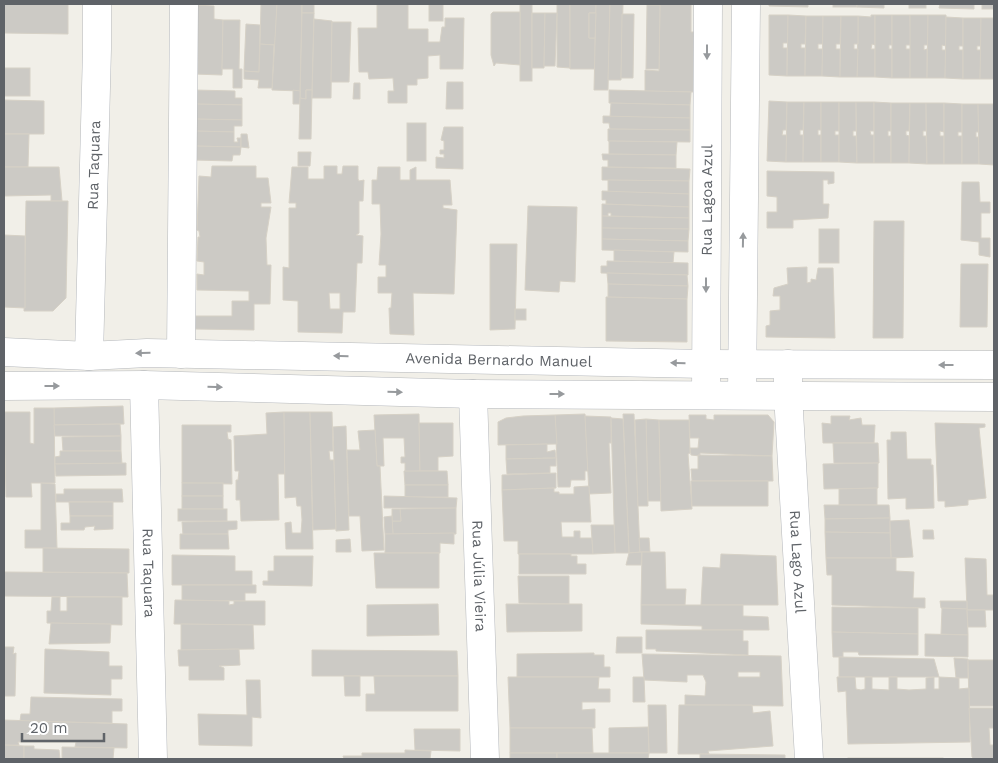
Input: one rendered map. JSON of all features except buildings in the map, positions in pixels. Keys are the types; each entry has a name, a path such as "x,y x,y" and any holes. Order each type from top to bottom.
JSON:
{"street":[{"name":"Rua Taquara","path":"89,356 98,49 97,4"},
{"path":"181,354 184,4"},
{"name":"Rua Lagoa Azul","path":"706,395 708,4"},
{"path":"742,394 746,4"},
{"name":"Avenida Bernardo Manuel","path":"4,352 89,356 147,353 705,364 994,365"},
{"path":"368,392 370,357"},
{"name":"Rua Lago Azul","path":"788,364 788,394 809,759"},
{"name":"Rua Taquara","path":"144,385 153,759"},
{"path":"4,386 144,385 473,394 788,394 994,397"},
{"name":"Rua Júlia Vieira","path":"473,394 485,759"}]}
